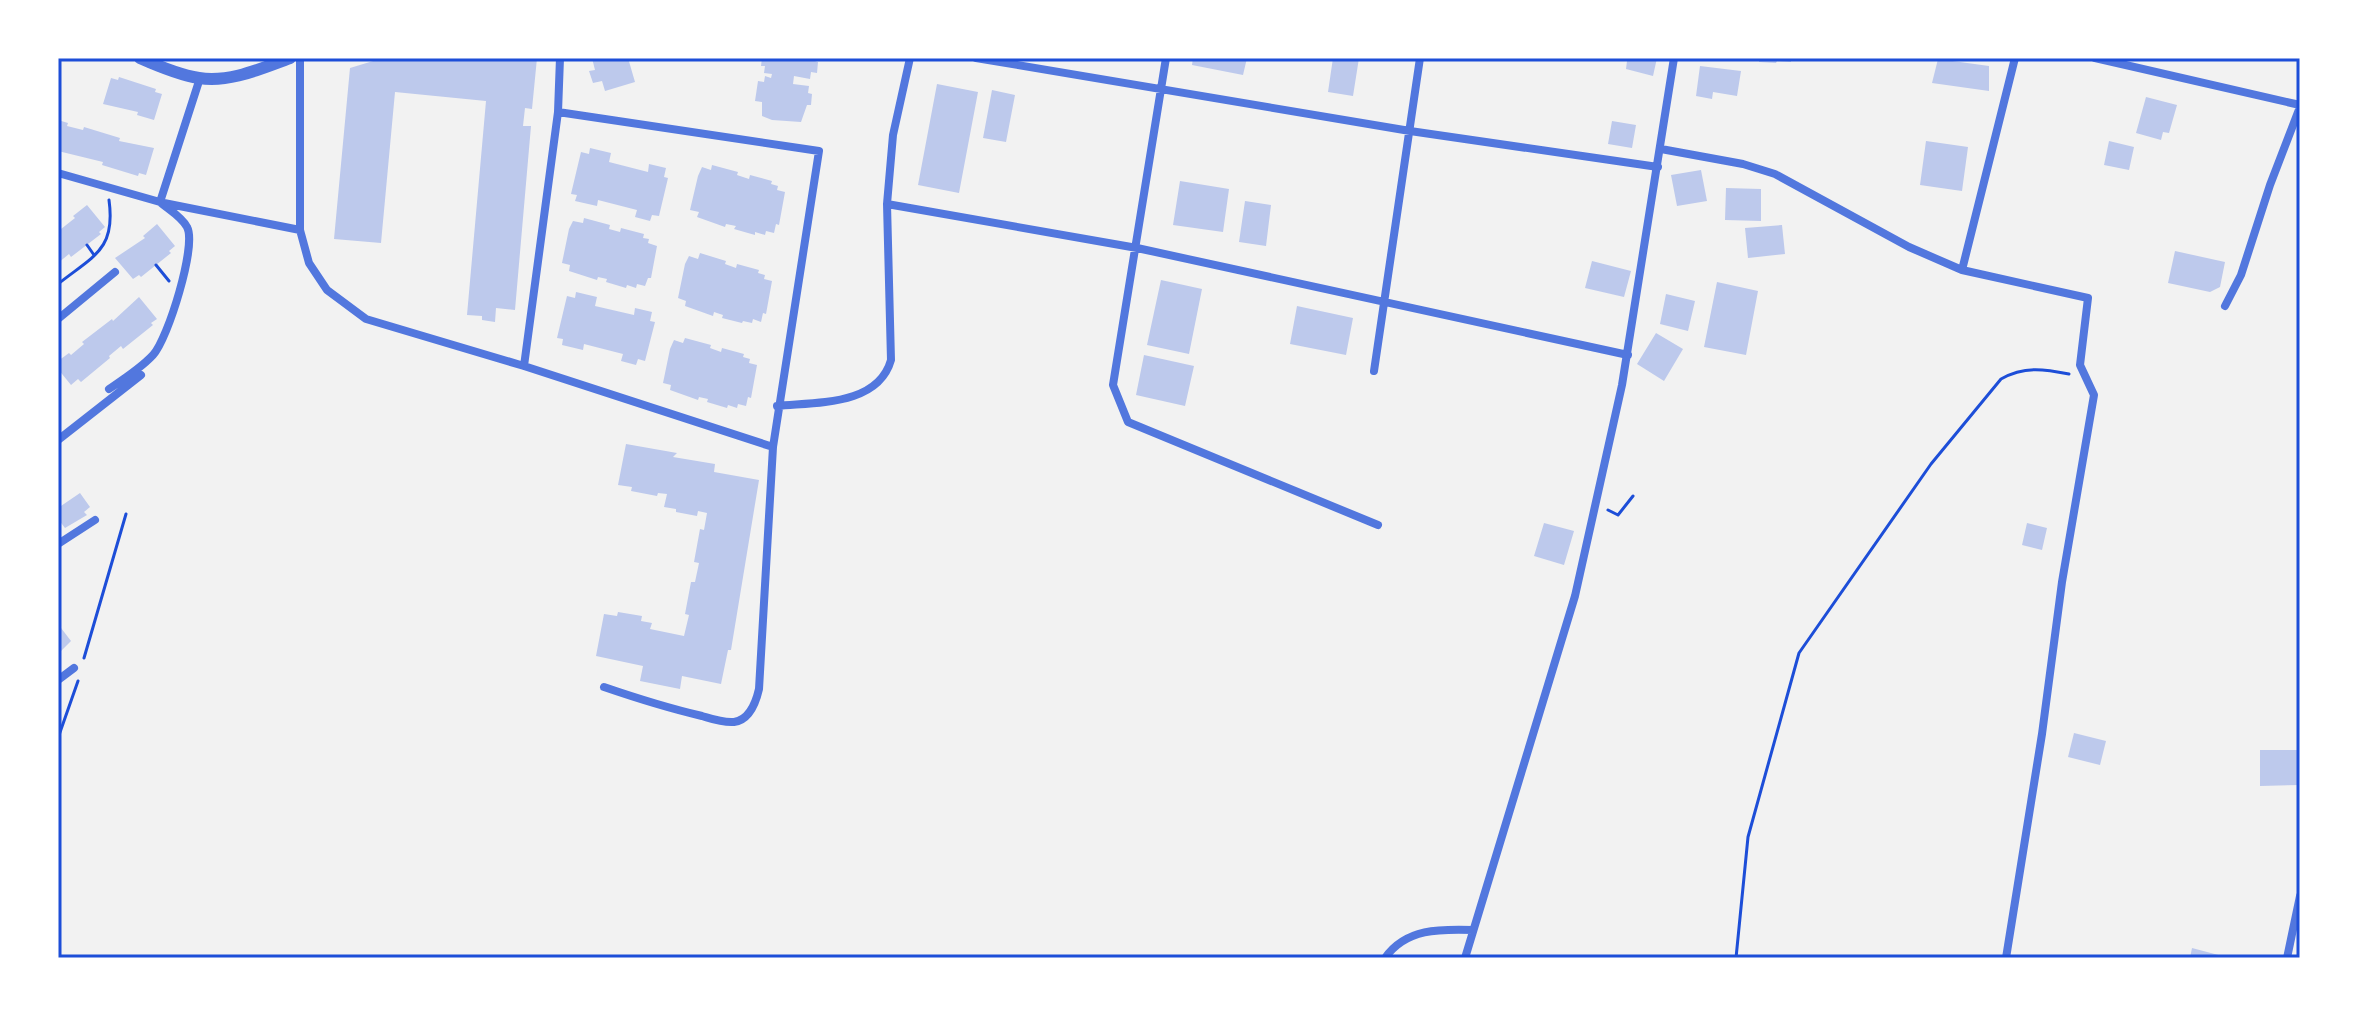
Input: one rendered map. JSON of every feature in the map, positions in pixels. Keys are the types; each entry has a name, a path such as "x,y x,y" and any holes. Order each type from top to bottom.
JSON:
{"street":[{"path":"140,58 200,78 245,73 290,58"},
{"path":"300,58 300,230 309,263 327,290 366,319 524,366 773,447"},
{"path":"524,366 558,112 560,58"},
{"path":"777,406 845,399 872,389 887,375 891,360 887,204 893,135 910,58"},
{"path":"976,58 1410,131 1658,167"},
{"path":"1166,58 1113,385 1128,422 1378,525"},
{"path":"1374,371 1420,58"},
{"path":"1465,958 1575,596 1628,355 1674,58"},
{"path":"1962,270 2015,58"},
{"path":"2095,58 2300,106 2241,275 2225,306"},
{"path":"160,202 200,78"},
{"path":"558,112 819,151 777,406 756,702 747,716 736,722 720,721 604,687"},
{"path":"1661,149 1743,164 1775,174 1909,247 1962,270 2088,298 2080,365 2094,395 2062,582 2042,734 2006,958"},
{"path":"58,173 160,202 300,230"},
{"path":"109,389 149,359 158,348 178,293 191,242 187,225 160,202"},
{"path":"887,204 1137,248 1628,355"},
{"path":"58,319 115,272"},
{"path":"58,440 141,375"},
{"path":"58,544 95,520"},
{"path":"58,680 77,670"},
{"path":"2287,958 2300,896"},
{"path":"1385,958 1400,942 1412,935 1439,930 1473,930"}],"path":[{"path":"58,284 104,245 112,223 107,188"},
{"path":"87,245 94,255"},
{"path":"156,265 178,293"},
{"path":"1736,958 1748,837 1799,653 1931,464 2001,379 2016,370 2039,369 2069,373 2085,381"},
{"path":"1596,504 1618,515 1633,496"},
{"path":"83,660 126,514"},
{"path":"58,738 77,670"}],"building":[{"path":"383,58 537,58 532,109 525,108 523,126 531,126 515,310 496,308 495,322 482,320 482,316 467,315 486,101 395,92 381,243 334,239 350,68"},
{"path":"592,58 628,58 635,82 605,91 602,81 593,83 589,71 595,70"},
{"path":"762,58 815,58 818,62 817,73 811,72 810,79 794,76 793,84 809,86 808,93 812,94 811,105 807,105 801,122 772,120 762,116 762,102 755,101 758,81 764,82 765,76 771,78 772,74 764,73"},
{"path":"1193,58 1247,58 1243,75 1192,65"},
{"path":"1333,58 1359,58 1353,96 1328,92"},
{"path":"1619,58 1657,58 1653,76 1626,69 1627,61"},
{"path":"1759,58 1791,58 1791,62 1759,62"},
{"path":"1938,59 1989,66 1989,91 1932,83"},
{"path":"1700,66 1741,71 1737,96 1713,92 1712,99 1696,96"},
{"path":"119,77 156,89 155,92 162,94 154,120 137,115 138,112 103,104 111,78 118,80"},
{"path":"937,84 978,92 959,193 918,185"},
{"path":"992,90 1015,95 1006,142 983,138"},
{"path":"2146,97 2177,105 2169,133 2163,132 2161,140 2136,133"},
{"path":"58,120 68,123 67,126 83,130 84,127 120,138 119,141 154,148 146,175 139,173 138,176 102,165 103,162 58,151"},
{"path":"1612,121 1636,125 1632,148 1608,144"},
{"path":"1926,141 1968,147 1962,191 1920,185"},
{"path":"2109,141 2134,147 2129,170 2104,165"},
{"path":"590,148 611,153 609,162 648,172 649,164 666,168 664,177 668,178 659,216 652,215 650,221 635,217 637,210 598,200 597,206 575,201 577,195 571,194 581,152 589,154"},
{"path":"712,165 738,172 737,175 749,179 750,175 772,181 771,184 778,186 777,190 785,192 779,225 776,224 774,233 766,231 765,235 755,232 755,235 734,229 736,226 726,224 725,227 697,217 699,212 690,210 702,167 711,170"},
{"path":"1701,170 1707,201 1677,206 1671,175"},
{"path":"1180,181 1229,189 1223,232 1173,225"},
{"path":"1726,188 1761,189 1761,221 1725,220"},
{"path":"1245,201 1271,205 1266,246 1239,242"},
{"path":"87,205 105,227 99,232 101,234 71,257 69,254 58,263 58,228 75,218 73,216"},
{"path":"584,218 610,225 609,229 620,232 621,228 644,234 643,238 649,239 648,243 657,246 651,278 645,286 637,284 636,288 627,285 626,288 606,282 607,279 598,277 597,280 569,271 570,265 562,263 569,229 573,221 583,223"},
{"path":"157,224 175,246 169,251 171,253 141,277 139,275 133,279 115,258 145,238 143,236"},
{"path":"1782,225 1785,254 1748,258 1745,228"},
{"path":"2175,251 2225,262 2220,287 2210,292 2168,283"},
{"path":"700,253 726,261 725,264 736,268 737,264 759,270 758,273 765,275 764,279 772,281 766,314 763,313 761,322 753,319 752,323 742,323 722,318 723,315 714,312 713,316 685,306 686,301 678,298 685,264 689,256 698,259"},
{"path":"1592,261 1631,271 1624,297 1585,288"},
{"path":"1161,280 1202,289 1189,354 1147,345"},
{"path":"1717,282 1758,291 1746,355 1704,347"},
{"path":"576,292 597,297 595,306 634,315 635,308 652,312 650,321 655,322 645,361 638,359 636,365 621,361 623,354 584,344 583,350 562,345 563,339 557,338 567,296 575,298"},
{"path":"1666,294 1695,301 1688,331 1660,324"},
{"path":"139,297 157,319 151,323 153,325 123,349 121,346 81,382 78,379 71,385 58,369 58,361 69,353 71,355 84,344 82,342 113,321"},
{"path":"1297,306 1353,318 1346,355 1290,344"},
{"path":"1656,333 1683,349 1664,381 1637,364"},
{"path":"685,338 711,345 710,348 721,352 722,348 744,354 743,357 750,359 749,363 757,365 751,398 748,397 746,406 738,404 737,408 728,405 727,408 707,402 708,399 699,397 698,400 670,390 671,385 663,383 674,340 683,343"},
{"path":"1144,355 1194,366 1185,406 1136,395"},
{"path":"626,444 677,453 673,457 715,464 714,472 759,480 731,650 728,650 721,684 682,676 680,689 640,681 643,666 596,656 604,614 617,616 618,612 642,616 641,621 652,623 650,629 684,636 691,582 695,582 699,563 694,562 700,529 704,530 707,513 698,511 697,516 676,512 676,509 664,507 667,494 658,493 657,496 618,485"},
{"path":"80,493 90,507 84,512 87,515 65,528 58,519 58,508"},
{"path":"1544,523 1574,531 1564,565 1534,556"},
{"path":"2027,523 2047,528 2042,550 2022,545"},
{"path":"58,624 71,641 58,654"},
{"path":"2074,733 2106,741 2100,765 2068,757"},
{"path":"2260,750 2300,750 2300,785 2260,786"},
{"path":"2192,948 2226,957 2226,958 2190,958"}]}
